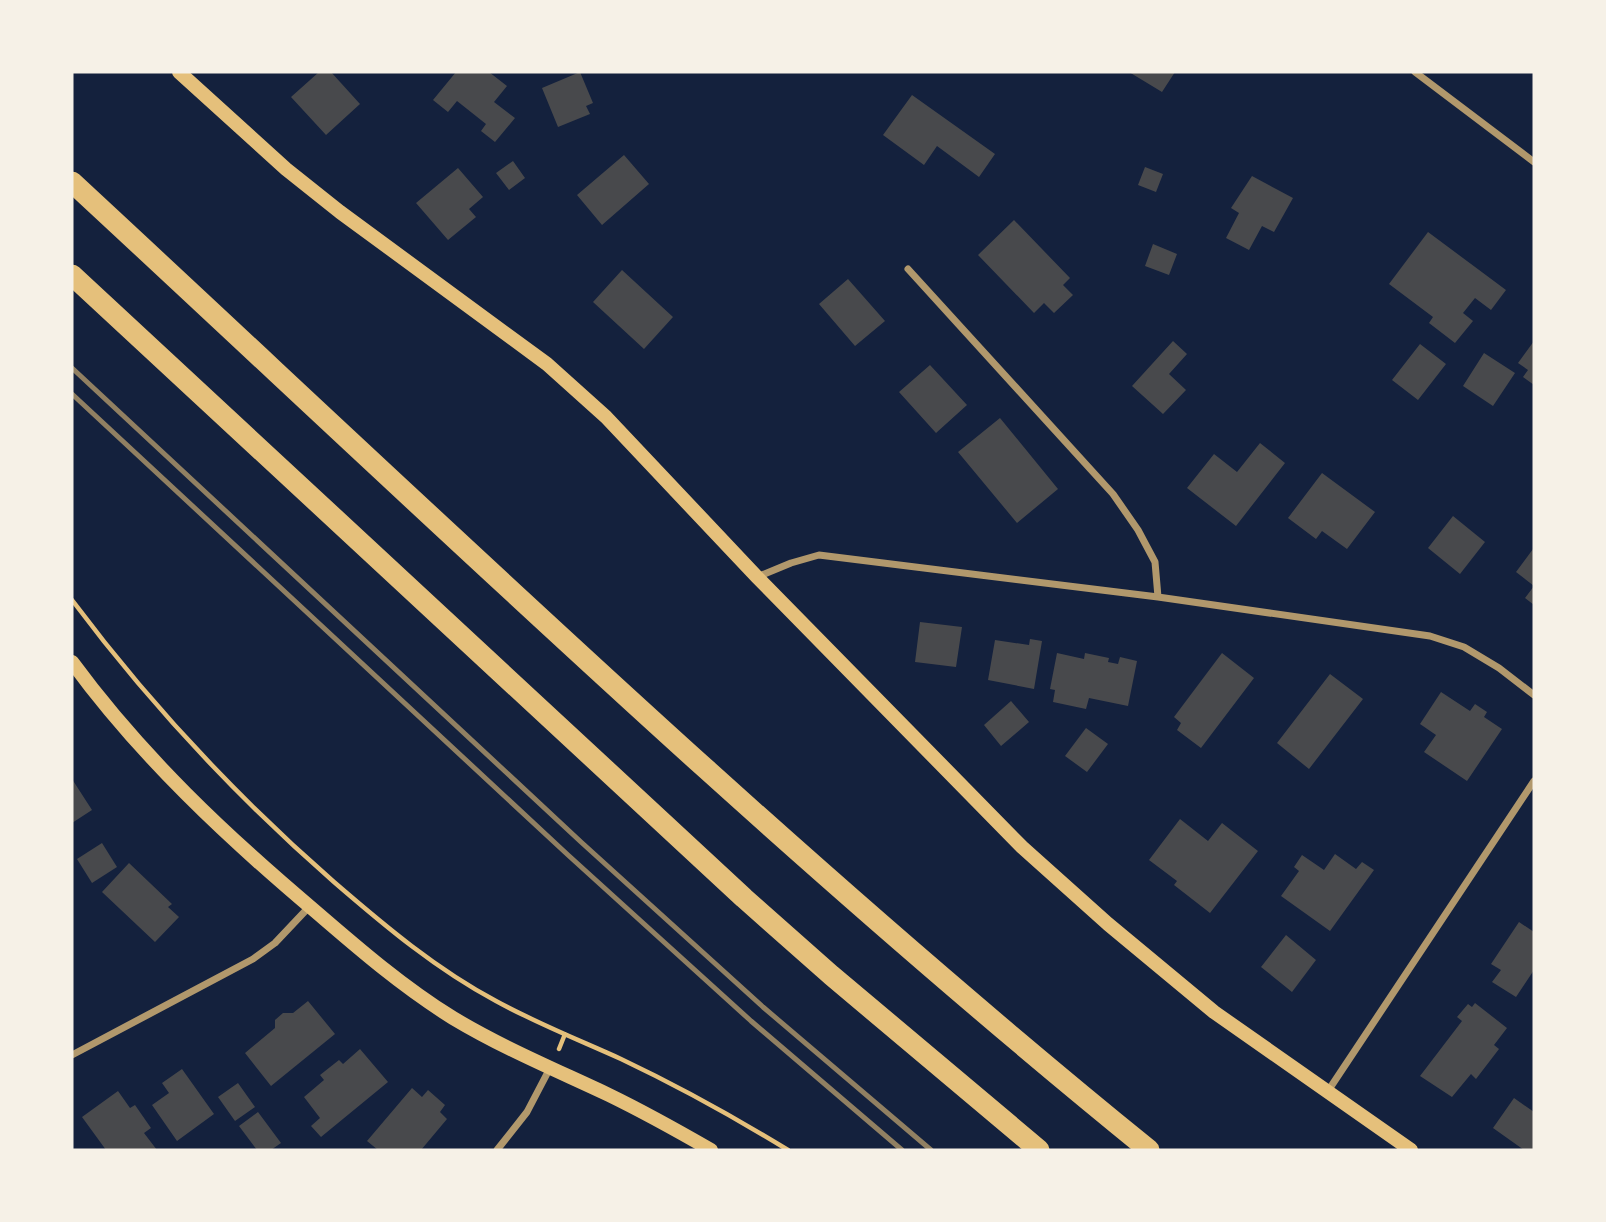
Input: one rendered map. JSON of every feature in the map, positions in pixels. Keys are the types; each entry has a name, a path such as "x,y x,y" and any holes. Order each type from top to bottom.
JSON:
{"highway":[{"path":"72,182 768,825 933,970 1149,1150"},
{"path":"72,275 744,898 1039,1150"}],"main road":[{"path":"179,72 285,169 547,364 606,417 757,577 1022,847 1108,925 1214,1012 1411,1150"},
{"path":"72,662 111,712 168,776 309,907 368,956 435,1006 495,1042 639,1110 711,1150"}],"street":[{"path":"1415,72 1534,162"},
{"path":"908,269 1113,494 1138,530 1155,562 1158,597"},
{"path":"757,577 819,555 1158,597 1430,636 1464,648 1499,668 1534,695"},
{"path":"1328,1091 1534,781"},
{"path":"72,1055 253,959 275,943 309,907"},
{"path":"497,1150 527,1112 550,1068"}],"path":[{"path":"72,600 188,742 247,802 344,891 428,959 497,1002 679,1088 788,1150"}],"building":[{"path":"319,72 331,72 360,104 326,135 291,97"},
{"path":"456,72 489,72 507,86 494,102 515,118 495,142 481,131 486,124 457,101 448,112 433,100"},
{"path":"580,72 593,103 586,106 590,114 558,127 542,88"},
{"path":"1129,72 1175,72 1162,92"},
{"path":"912,95 995,154 979,177 937,146 924,165 883,135"},
{"path":"624,155 649,184 602,225 577,195"},
{"path":"513,161 525,178 509,190 496,173"},
{"path":"1145,167 1163,174 1156,192 1138,185"},
{"path":"458,168 483,197 469,209 476,217 448,240 416,203"},
{"path":"1252,176 1293,198 1274,232 1262,226 1249,250 1226,238 1239,213 1231,208"},
{"path":"1014,220 1070,278 1063,285 1073,295 1054,313 1044,303 1034,313 978,255"},
{"path":"1428,232 1506,290 1491,310 1475,298 1463,313 1473,321 1455,343 1429,323 1433,317 1389,284"},
{"path":"1153,244 1177,254 1169,275 1145,266"},
{"path":"622,270 673,317 644,349 593,302"},
{"path":"848,279 885,321 855,346 819,304"},
{"path":"1173,341 1187,354 1169,374 1186,390 1163,414 1132,386"},
{"path":"1534,341 1534,385 1523,377 1528,370 1518,363"},
{"path":"1420,344 1446,364 1418,400 1392,380"},
{"path":"1484,353 1515,373 1493,406 1463,386"},
{"path":"930,365 967,405 936,433 899,392"},
{"path":"1000,418 1058,489 1017,523 958,452"},
{"path":"1260,443 1285,463 1236,526 1187,488 1214,454 1237,472"},
{"path":"1322,473 1375,512 1347,549 1322,531 1316,539 1288,518"},
{"path":"1453,516 1485,542 1460,574 1428,548"},
{"path":"1534,550 1534,586 1516,572"},
{"path":"1534,586 1534,605 1525,598"},
{"path":"920,622 962,627 956,667 915,662"},
{"path":"1030,639 1042,641 1034,689 988,680 995,640 1029,645"},
{"path":"1057,653 1084,659 1085,653 1109,658 1108,662 1118,664 1120,657 1137,661 1128,706 1089,698 1086,709 1053,702 1055,690 1050,689"},
{"path":"1222,653 1254,678 1201,748 1177,730 1181,723 1174,717"},
{"path":"1330,674 1363,699 1309,769 1277,743"},
{"path":"1441,692 1470,711 1475,704 1487,712 1484,717 1502,729 1467,781 1424,752 1436,735 1420,724"},
{"path":"1011,701 1029,722 1001,746 984,725"},
{"path":"1086,728 1108,744 1087,772 1065,756"},
{"path":"72,779 92,810 72,823"},
{"path":"1180,819 1208,841 1222,823 1258,851 1210,913 1174,885 1177,881 1149,860"},
{"path":"102,843 117,867 92,883 77,859"},
{"path":"1335,854 1356,869 1362,862 1374,870 1330,931 1281,896 1299,871 1294,867 1302,855 1324,870"},
{"path":"129,863 172,904 168,907 179,917 155,942 102,892"},
{"path":"1519,922 1534,932 1534,970 1516,997 1492,982 1501,970 1491,964"},
{"path":"1286,935 1316,960 1292,992 1261,967"},
{"path":"308,1001 335,1034 271,1086 245,1053 275,1028 275,1020 283,1013 293,1013"},
{"path":"1475,1003 1507,1028 1494,1045 1499,1049 1476,1079 1471,1074 1452,1097 1420,1076 1462,1021 1457,1017 1468,1004 1472,1007"},
{"path":"360,1049 388,1082 321,1137 311,1126 320,1118 304,1097 324,1080 320,1075 339,1060 343,1064"},
{"path":"182,1069 214,1114 177,1141 152,1105 169,1093 162,1083"},
{"path":"238,1083 255,1107 235,1121 218,1097"},
{"path":"412,1088 422,1097 428,1090 445,1105 440,1112 447,1119 421,1150 378,1150 367,1141"},
{"path":"118,1091 130,1108 135,1105 151,1128 144,1133 157,1150 106,1150 82,1117"},
{"path":"1514,1098 1534,1112 1534,1150 1524,1150 1493,1128"},
{"path":"258,1112 281,1143 271,1150 257,1150 239,1126"}],"railway":[{"path":"72,368 581,842 763,1007 931,1150"},
{"path":"72,394 568,855 751,1021 902,1150"}]}
